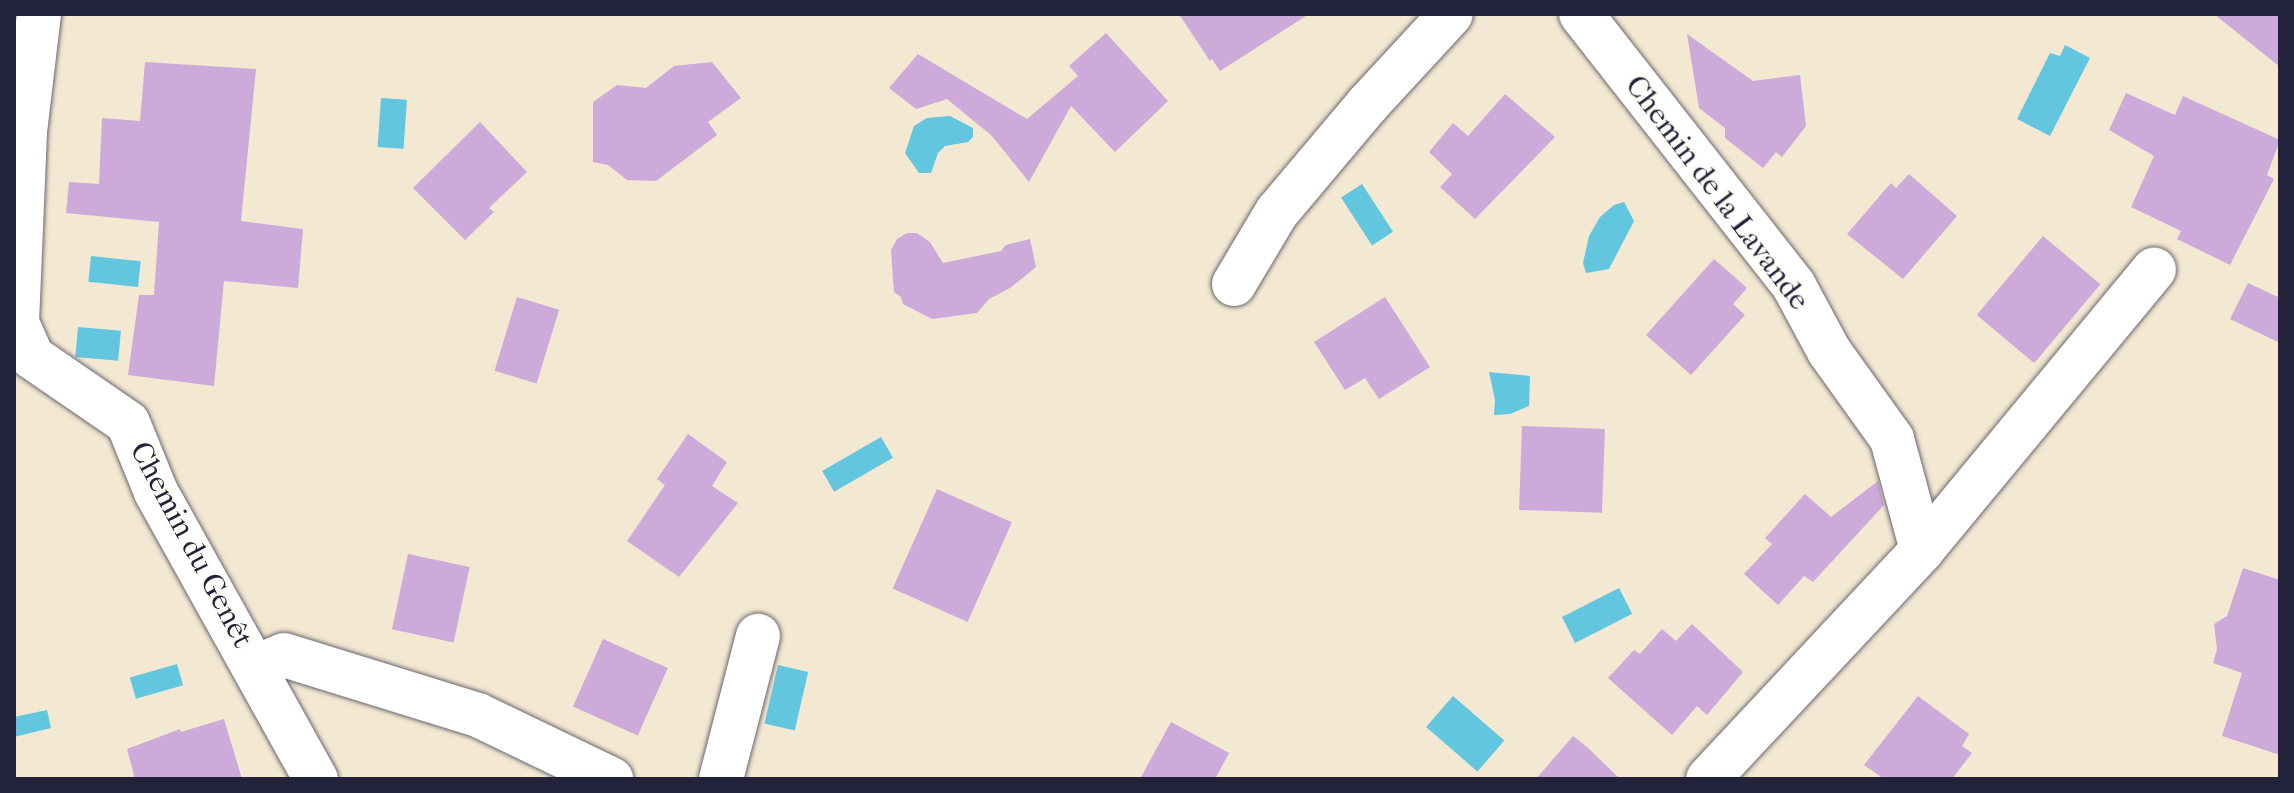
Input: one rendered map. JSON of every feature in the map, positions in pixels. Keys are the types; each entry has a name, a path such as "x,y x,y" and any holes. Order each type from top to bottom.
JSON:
{"street":[{"name":"Chemin du Genêt","path":"39,14 25,132 17,323 32,357 128,423 156,492 316,779"},
{"path":"1234,284 1277,212 1368,104 1451,14"},
{"name":"Chemin de la Lavande","path":"1581,14 1794,286 1829,351 1892,439 1922,550"},
{"path":"1708,779 1922,550 2154,270"},
{"path":"721,779 758,636"},
{"path":"255,667 284,655 478,715 611,779"}],"water":[{"path":"2065,45 2090,58 2050,136 2017,119 2050,53 2060,56"},
{"path":"381,98 407,100 404,149 378,147"},
{"path":"950,116 973,128 973,137 968,142 945,146 938,153 931,173 919,173 905,153 914,126 927,118"},
{"path":"1362,184 1393,232 1372,245 1341,198"},
{"path":"1624,202 1634,221 1609,269 1586,273 1583,263 1589,236 1600,217 1614,205"},
{"path":"91,256 141,261 138,287 88,282"},
{"path":"78,327 121,331 118,361 75,357"},
{"path":"1489,372 1530,376 1529,406 1510,414 1494,415 1495,400"},
{"path":"881,437 893,458 834,492 822,471"},
{"path":"1619,588 1632,614 1575,643 1562,617"},
{"path":"177,664 183,685 136,699 130,678"},
{"path":"778,665 808,672 795,730 765,723"},
{"path":"1453,696 1504,741 1477,772 1426,727"},
{"path":"47,710 51,728 14,737 14,717"}],"building":[{"path":"1179,14 1309,14 1220,71"},
{"path":"2214,14 2280,14 2280,67"},
{"path":"1106,33 1168,101 1115,152 1071,106 1029,182 992,136 947,99 916,109 889,88 918,54 1027,119 1078,76 1069,66"},
{"path":"1687,34 1753,81 1800,75 1806,126 1782,157 1776,152 1763,168 1725,138 1725,128 1699,108"},
{"path":"145,62 256,69 241,221 303,229 298,288 224,281 214,386 128,375 139,295 154,295 159,222 66,213 69,182 99,184 102,118 140,121"},
{"path":"712,62 741,98 708,122 717,135 656,181 627,180 608,165 593,162 593,102 617,85 646,88 674,66"},
{"path":"2126,93 2175,115 2183,96 2280,140 2267,175 2274,179 2230,265 2177,239 2181,231 2131,207 2154,156 2109,130"},
{"path":"1505,94 1555,137 1475,219 1440,187 1452,174 1429,152 1453,123 1468,136"},
{"path":"480,122 527,172 489,208 494,212 465,240 413,188"},
{"path":"1909,174 1957,216 1903,279 1847,234 1891,183 1896,188"},
{"path":"907,233 917,233 930,242 943,263 1001,251 1006,245 1030,239 1036,267 1010,288 989,299 977,313 932,319 903,304 901,297 894,292 891,250 897,239"},
{"path":"2043,236 2100,284 2034,363 1977,315"},
{"path":"1714,259 1747,288 1733,304 1745,315 1691,375 1646,335"},
{"path":"2248,283 2280,298 2280,343 2230,319"},
{"path":"517,297 559,310 537,383 494,371"},
{"path":"1385,297 1430,367 1379,399 1365,378 1345,390 1314,342"},
{"path":"1522,426 1605,429 1602,513 1519,510"},
{"path":"688,434 727,462 712,486 738,503 679,577 627,541 665,485 657,479"},
{"path":"1878,481 1884,505 1813,582 1804,576 1778,605 1744,574 1772,544 1765,538 1805,494 1831,517"},
{"path":"937,489 1012,522 968,622 893,589"},
{"path":"408,554 470,567 454,642 392,629"},
{"path":"2243,568 2280,580 2280,755 2222,736 2242,673 2213,663 2217,649 2214,624 2227,616"},
{"path":"1692,624 1743,672 1707,715 1697,706 1672,735 1608,678 1634,650 1640,654 1662,629 1676,641"},
{"path":"603,639 668,668 638,735 573,707"},
{"path":"1918,696 1969,734 1962,746 1972,753 1952,779 1884,779 1864,765"},
{"path":"224,719 242,779 135,779 127,749 180,729 181,732"},
{"path":"1171,722 1229,753 1215,779 1140,779"},
{"path":"1573,736 1587,747 1620,779 1536,779"}]}
